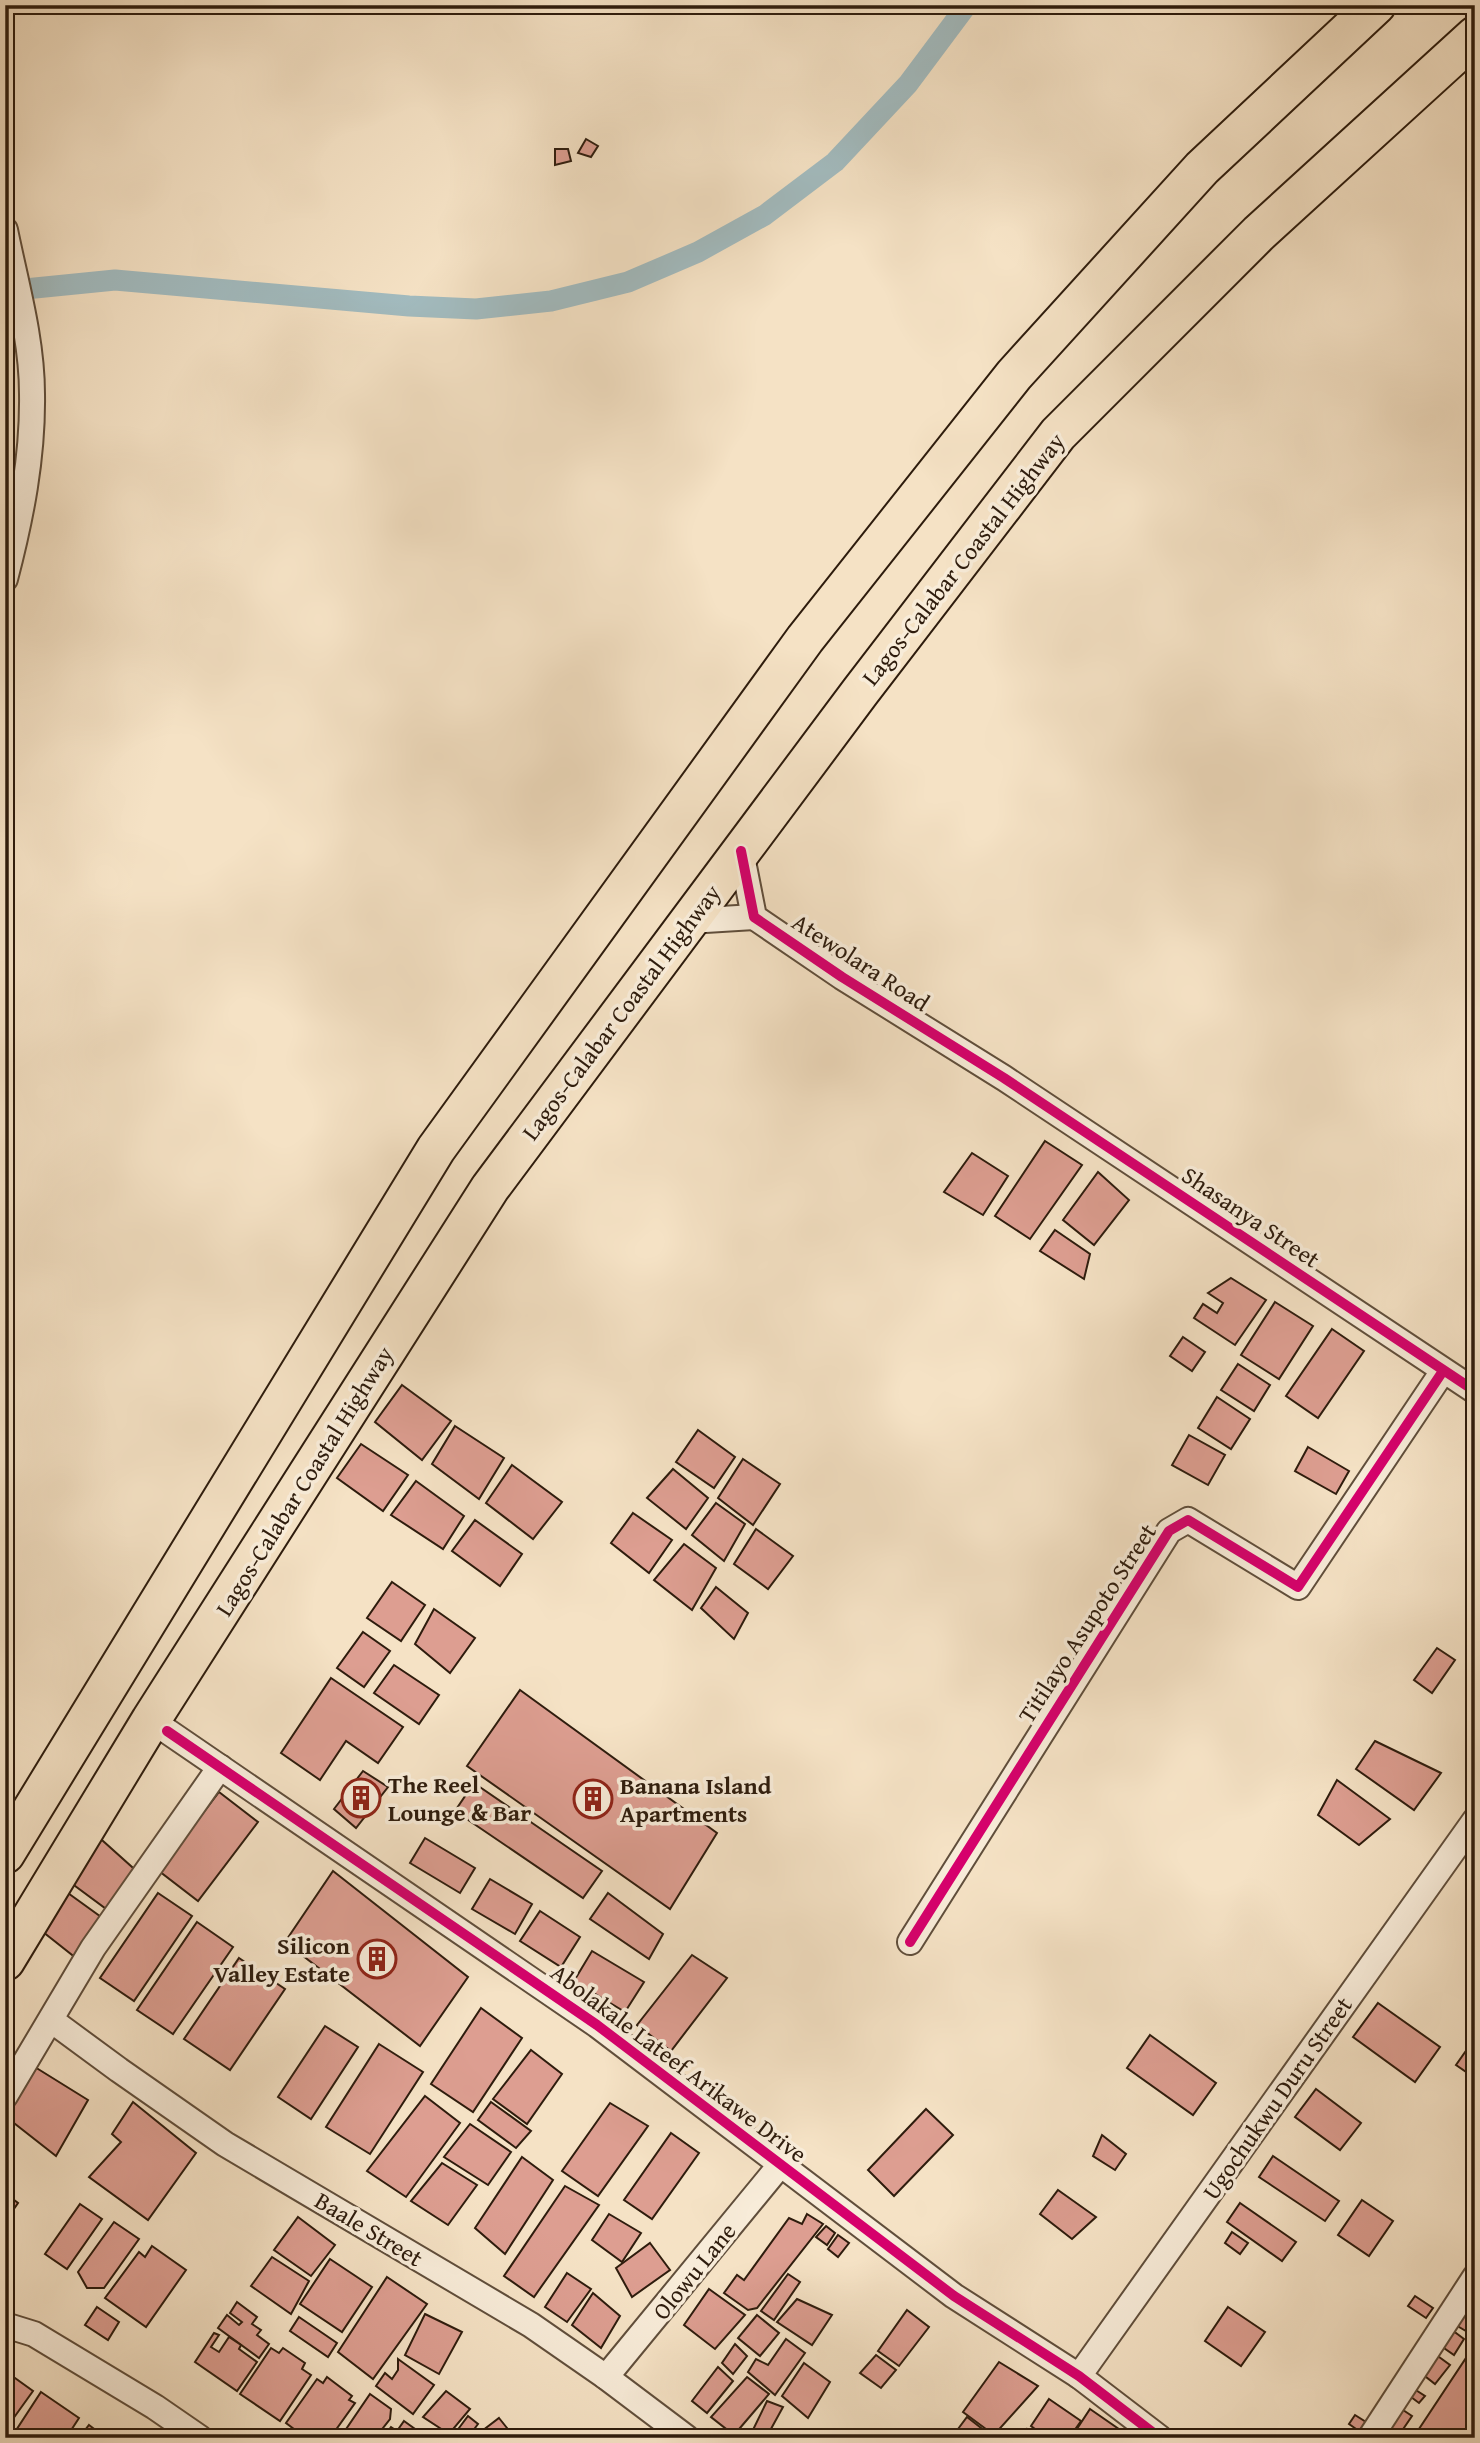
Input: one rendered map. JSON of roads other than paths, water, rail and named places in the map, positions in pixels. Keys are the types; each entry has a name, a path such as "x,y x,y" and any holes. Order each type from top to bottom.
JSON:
{"highway":[{"path":"5,1854 436,1149 806,639 1014,374 1202,168 1376,5"},
{"name":"Lagos-Calabar Coastal Highway","path":"5,1961 151,1720 490,1188 741,851 1058,434 1259,233 1475,36"}],"street":[{"path":"5,230 27,335 32,393 30,456 22,515 5,579"},
{"name":"Atewolara Road","path":"741,851 754,917 842,977 1004,1078"},
{"path":"689,921 754,917"},
{"name":"Shasanya Street","path":"1004,1078 1475,1391"},
{"name":"Titilayo Asupoto Street","path":"910,1942 1169,1531 1188,1520 1298,1587 1443,1371"},
{"name":"Abolakale Lateef Arikawe Drive","path":"167,1731 597,2025 954,2296 1079,2376 1160,2438"},
{"path":"5,2096 93,1948 220,1767"},
{"name":"Ugochukwu Duru Street","path":"1079,2376 1475,1820"},
{"name":"Baale Street","path":"51,2020 225,2144 531,2325 687,2438"},
{"name":"Olowu Lane","path":"606,2377 781,2164"},
{"path":"1370,2438 1475,2277"},
{"path":"5,2325 34,2334 155,2407 200,2438"}],"waterway":[{"path":"5,291 115,280 409,306 476,309 551,301 628,282 698,252 765,215 835,162 908,84 967,5"}],"place":[{"name":"The Reel Lounge & Bar","path":"361,1798"},
{"name":"Banana Island Apartments","path":"593,1799"},
{"name":"Silicon Valley Estate","path":"377,1959"}]}
